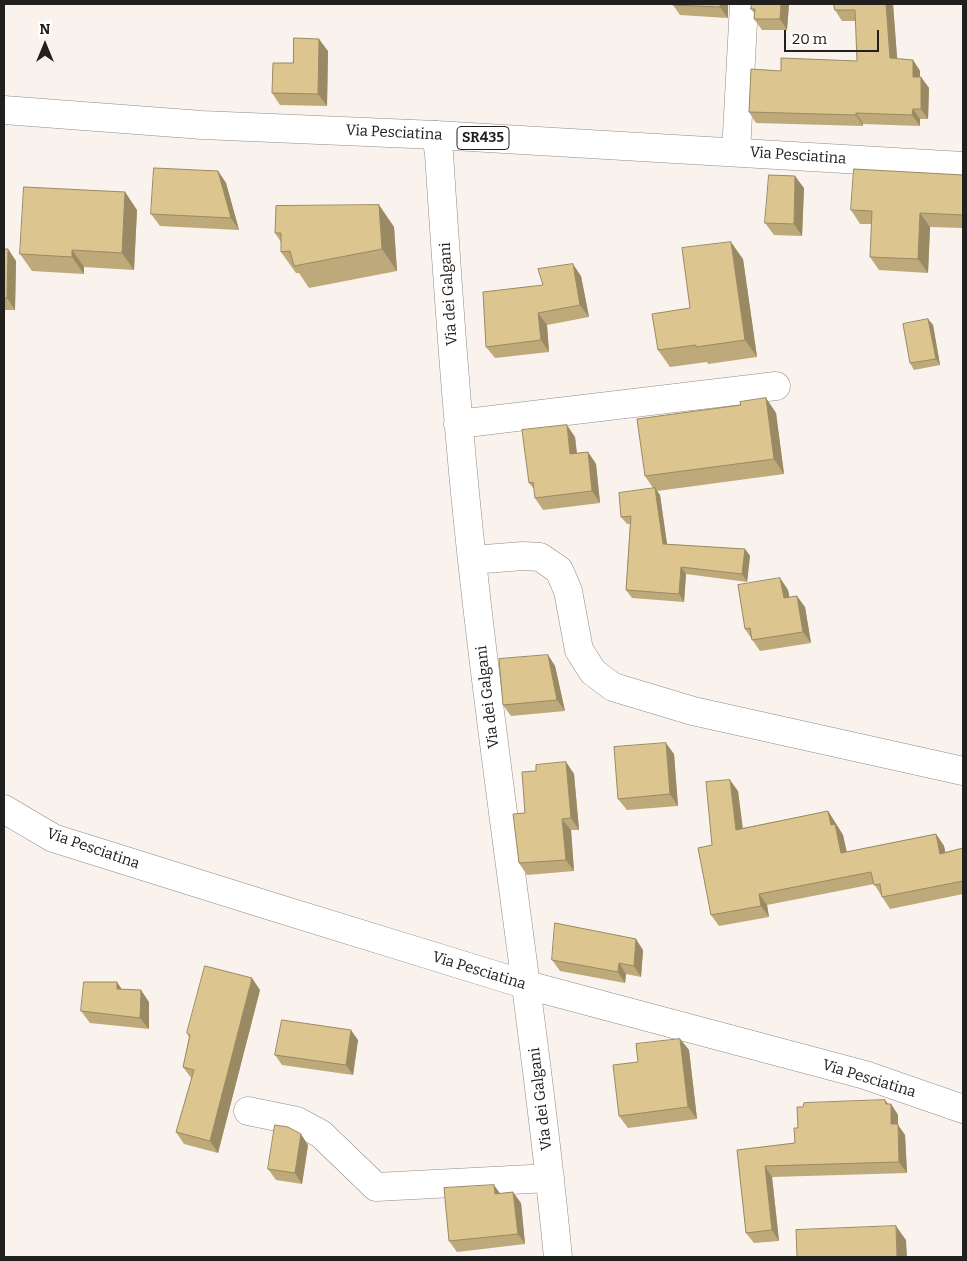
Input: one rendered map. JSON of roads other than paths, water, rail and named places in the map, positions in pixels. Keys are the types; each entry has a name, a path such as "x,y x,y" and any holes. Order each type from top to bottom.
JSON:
{"street":[{"path":"736,152 744,4"},
{"name":"Via Pesciatina","path":"4,110 202,125 436,135 963,166"},
{"name":"Via dei Galgani","path":"436,135 458,424 472,560 502,814 527,985 558,1257"},
{"path":"458,424 776,386"},
{"path":"472,560 523,556 540,557 559,570 568,591 579,650 593,672 612,687 693,711 963,771"},
{"name":"Via Pesciatina","path":"4,809 53,838 527,985 865,1075 963,1109"},
{"path":"248,1112 297,1122 321,1134 376,1187 550,1178"}]}
